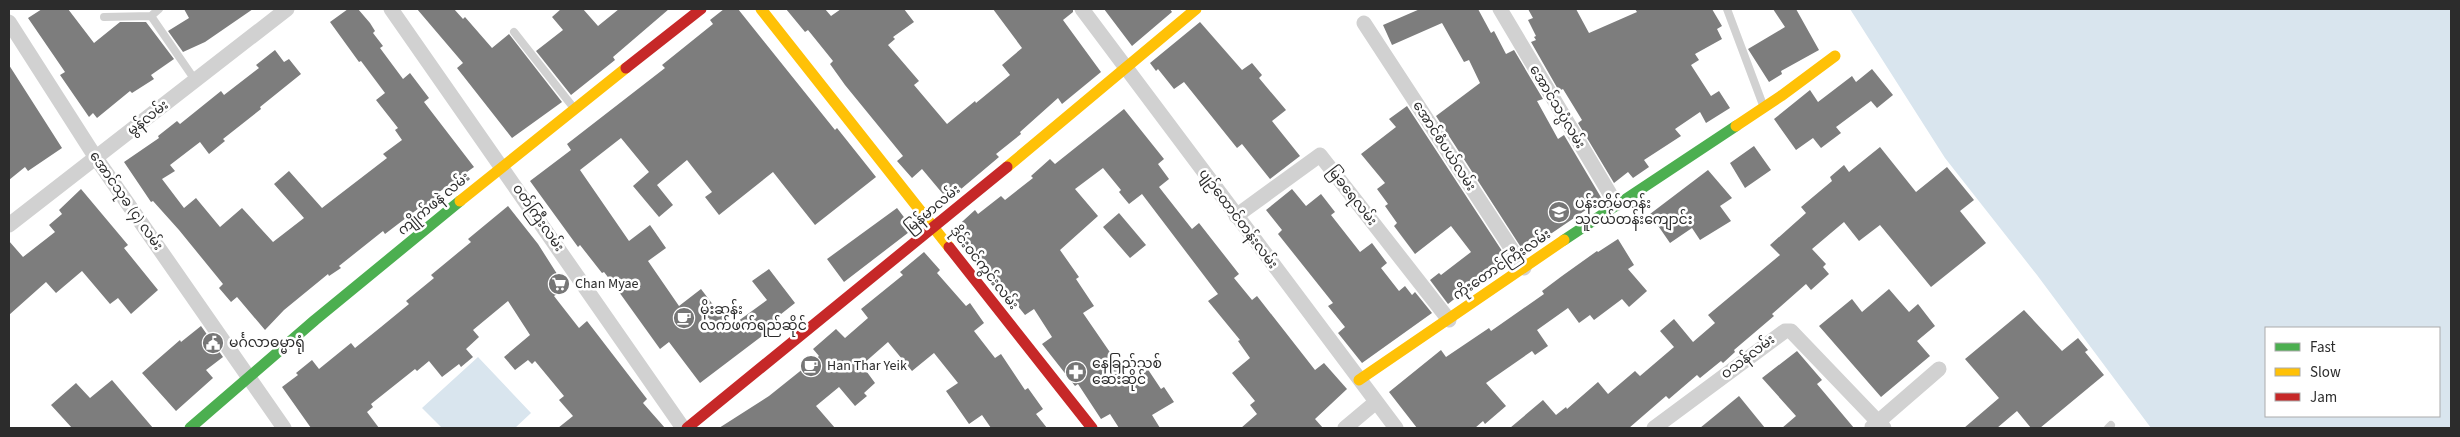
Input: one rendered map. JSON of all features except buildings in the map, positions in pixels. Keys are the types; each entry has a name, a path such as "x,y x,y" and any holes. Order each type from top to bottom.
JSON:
{"street":[{"name":"မွန်လမ်း","path":"9,225 286,9"},
{"name":"၀တ်ကြီးလမ်း","path":"391,9 685,428"},
{"name":"ကျိုက်ဖနဲ လမ်း","path":"190,428 248,377 503,167 701,9"},
{"name":"ဒိုင်းဝင်ကွင်းလမ်း","path":"761,9 1092,428"},
{"name":"ပျဉ်ထောင်တန်းလမ်း","path":"1082,9 1396,428"},
{"name":"မြန်မာလမ်း","path":"685,428 934,228 1196,9"},
{"name":"အောင်သပ္ပံလမ်း","path":"1500,9 1616,204"},
{"name":"အောင်သုခ (၄) လမ်း","path":"9,22 96,158 284,428"},
{"name":"အောင်စံပယ်လမ်း","path":"1364,23 1524,268"},
{"name":"ကိုးတောင်ကြီးလမ်း","path":"1359,380 1616,204 1764,107 1835,56"},
{"name":"မြခရေလမ်း","path":"1236,216 1320,155 1449,320"},
{"name":"ဝသန်လမ်း","path":"1654,428 1785,331 1791,331 1878,426"},
{"path":"1878,426 1939,369"},
{"path":"1345,428 1376,402"}],"lane":[{"path":"104,17 151,16 159,9"},
{"path":"1727,9 1764,107"},
{"path":"151,16 196,80"},
{"path":"514,32 574,109"}],"shaded area":[{"path":"1850,9 2451,9 2451,428 2151,428 2037,275 1945,158"},
{"path":"478,357 531,413 515,428 442,428 422,408"}],"traffic: fast":[{"path":"1564,240 1736,126"},
{"path":"190,428 315,320 460,201"}],"traffic: slow":[{"path":"761,9 949,247"},
{"path":"1007,167 1196,9"},
{"path":"1736,126 1835,56"},
{"path":"460,201 626,68"},
{"path":"1359,380 1564,240"}],"traffic: jam":[{"path":"626,68 701,9"},
{"path":"687,428 1007,167"},
{"path":"949,247 1092,428"}],"place":[{"name":"ပန်းတိမ်တန်း သူငယ်တန်းကျောင်း","path":"1559,212"},
{"name":"Chan Myae","path":"559,284"},
{"name":"မိုးဆန်း လက်ဖက်ရည်ဆိုင်","path":"684,318"},
{"name":"မင်္ဂလာဓမ္မာရုံ","path":"213,343"},
{"name":"Han Thar Yeik","path":"811,366"},
{"name":"နေခြည်သစ် ဆေးဆိုင်","path":"1076,372"}]}
